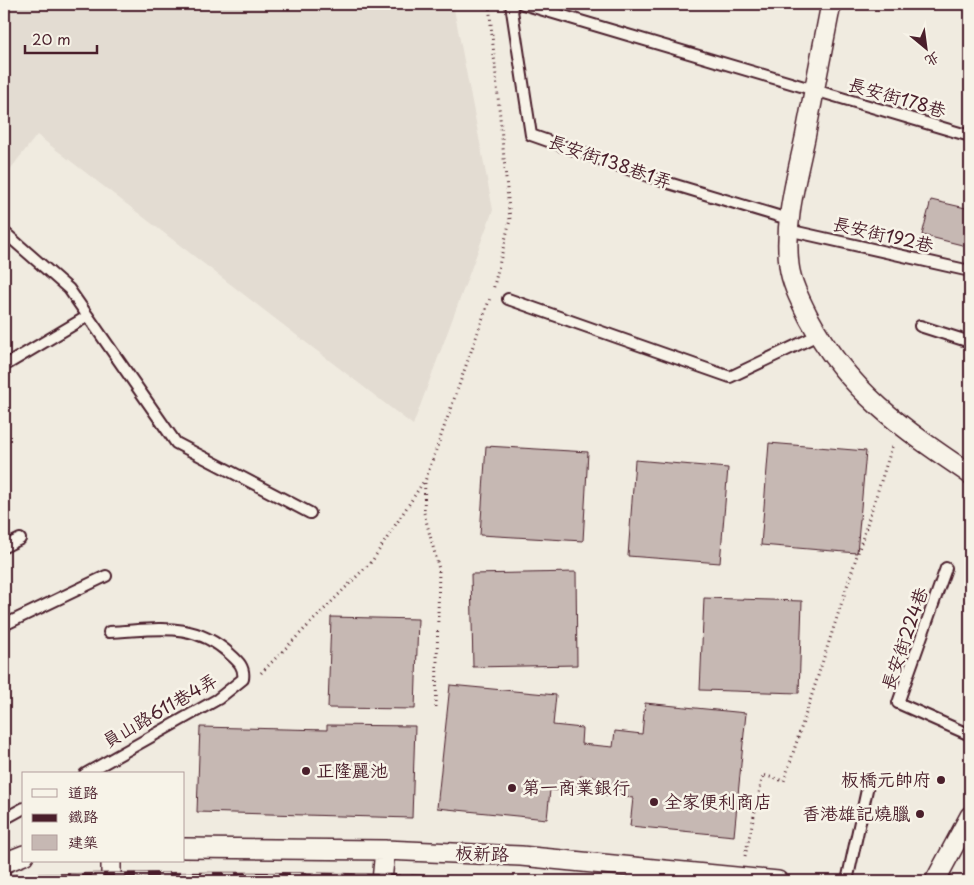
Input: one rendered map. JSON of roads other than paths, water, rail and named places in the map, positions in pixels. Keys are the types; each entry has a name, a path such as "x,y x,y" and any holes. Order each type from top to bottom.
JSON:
{"street":[{"path":"830,4 788,225 789,267 800,302 818,335 834,360 864,395 899,424 970,474"},
{"path":"935,881 970,816"},
{"name":"板新路","path":"185,848 385,850 521,856 778,881"},
{"path":"382,881 385,850"},
{"path":"4,863 22,857"},
{"path":"111,862 111,881"}],"lane":[{"name":"長安街138巷1弄","path":"511,4 531,135 788,225"},
{"path":"524,4 814,91"},
{"name":"長安街178巷","path":"814,91 970,136"},
{"name":"長安街192巷","path":"788,225 970,271"},
{"path":"4,232 69,289 176,443 310,513"},
{"path":"508,298 730,377 818,335"},
{"path":"4,366 88,316"},
{"path":"920,326 970,342"},
{"path":"4,547 20,539"},
{"name":"長安街224巷","path":"946,568 898,703 970,735"},
{"path":"4,625 106,576"},
{"name":"員山路611巷4弄","path":"89,772 218,699 243,679 244,673 239,662 214,640 193,631 109,632"},
{"path":"847,881 868,785"},
{"path":"4,819 22,809"}],"railway":[{"path":"4,877 258,874 386,876 513,881"}],"place":[{"name":"正隆麗池","path":"306,771"},
{"name":"板橋元帥府","path":"941,780"},
{"name":"第一商業銀行","path":"512,788"},
{"name":"全家便利商店","path":"654,802"},
{"name":"香港雄記燒臘","path":"920,814"}]}
